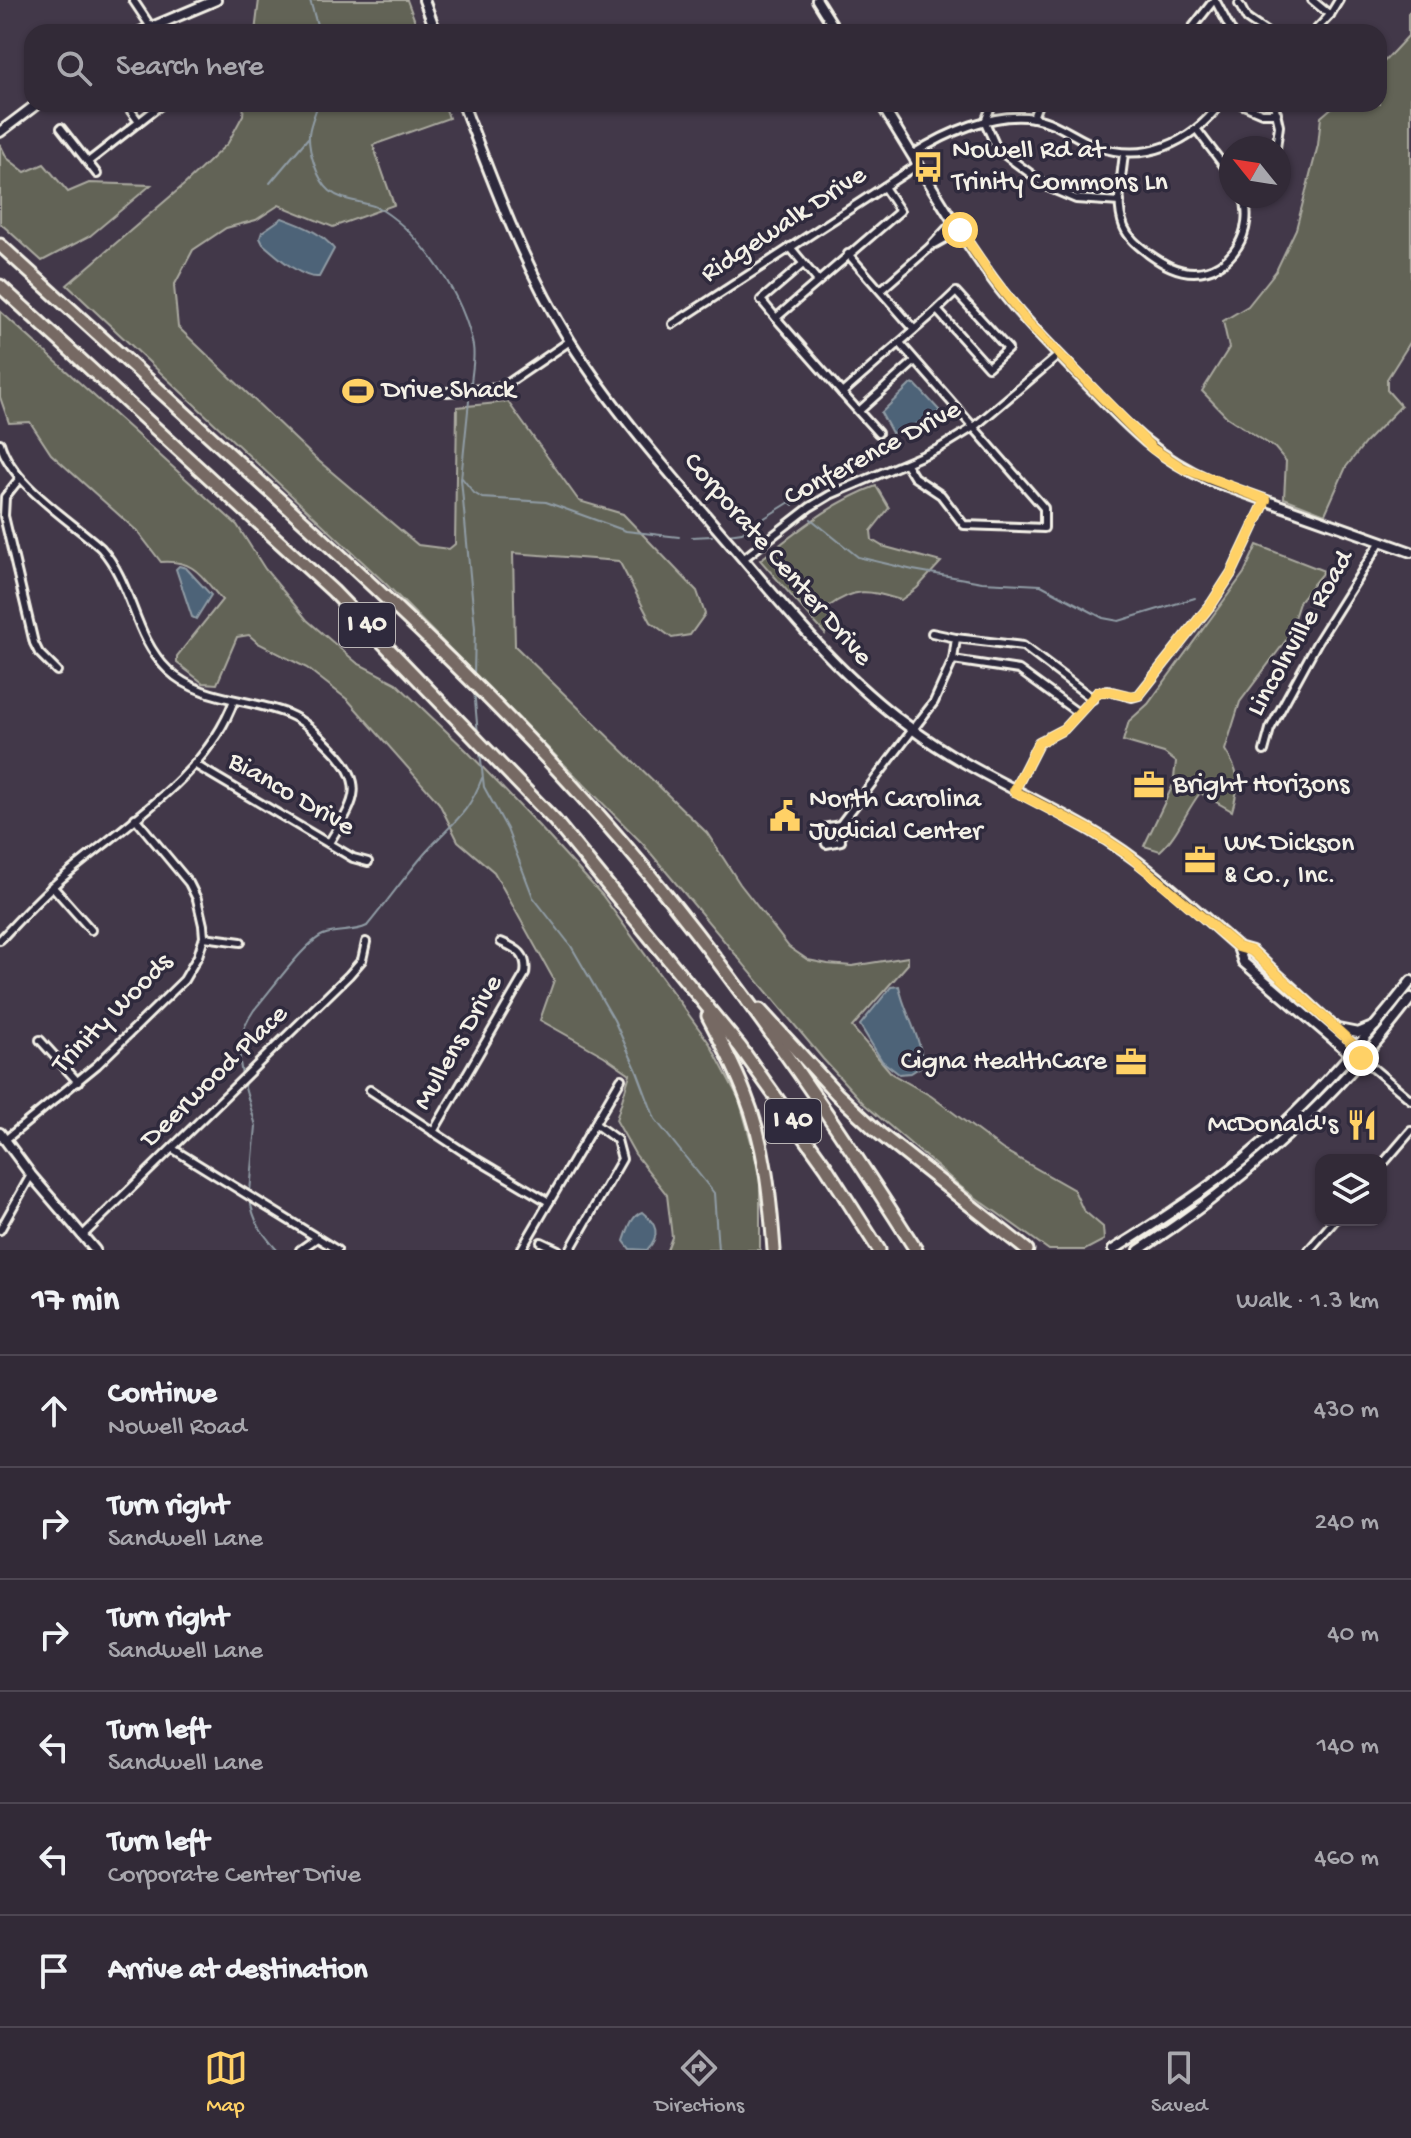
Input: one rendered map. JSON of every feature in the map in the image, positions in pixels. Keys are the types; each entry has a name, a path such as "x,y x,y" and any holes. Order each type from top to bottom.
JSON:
{"highway":[{"name":"I 40","path":"0,245 335,550 501,710 622,842 744,995 916,1250"},
{"name":"I 40","path":"0,286 333,591 555,821 740,1047 826,1167 879,1250"},
{"path":"744,995 772,1021 837,1094 879,1133 1027,1250"},
{"path":"699,997 736,1071 755,1122 768,1178 774,1250"}],"street":[{"path":"133,0 149,24"},
{"path":"158,24 216,0"},
{"path":"424,0 433,24"},
{"path":"817,0 832,24"},
{"path":"1195,24 1214,0 1228,24"},
{"path":"1312,0 1330,15"},
{"path":"1322,24 1339,0"},
{"path":"1239,4 1247,19 1254,24"},
{"path":"1,129 25,112"},
{"path":"132,112 139,122"},
{"path":"88,162 152,112"},
{"name":"Corporate Center Drive","path":"466,112 523,254 570,341 630,425 833,661 911,729 967,766 1079,823 1126,853 1238,947 1252,951 1336,1029 1353,1051"},
{"path":"886,112 1001,290 1059,355 1166,459 1211,481 1411,552"},
{"path":"989,112 985,122 997,149 1011,162 1057,192 1076,199 1120,202"},
{"path":"1033,118 1035,112"},
{"path":"913,154 942,136 985,122 1033,118 1051,123 1097,147 1124,153 1170,146 1197,130 1213,112"},
{"path":"1260,112 1277,113 1278,136"},
{"path":"61,128 97,174"},
{"path":"1197,130 1219,159"},
{"path":"1124,153 1120,202 1123,225 1138,245 1177,270 1201,272 1228,259 1243,237 1247,208"},
{"name":"Ridgewalk Drive","path":"673,324 919,164"},
{"path":"776,318 900,211 884,187"},
{"path":"881,290 929,248 954,221"},
{"path":"929,248 960,230"},
{"path":"790,247 818,281"},
{"path":"848,254 914,329"},
{"path":"803,264 761,300 878,433"},
{"path":"842,393 956,292 1008,349 988,367 937,310"},
{"path":"447,392 496,388 507,384 570,341"},
{"path":"900,343 1044,508 1044,528 964,525 941,495 914,477 906,464"},
{"name":"Conference Drive","path":"743,559 830,495 938,449 974,427 1059,355"},
{"path":"859,411 915,361"},
{"path":"0,443 8,464 20,478 111,560 123,580 147,644 166,668 190,686 282,712 302,721 349,768 354,782 353,802 329,843"},
{"path":"20,478 5,497 4,516 34,643 39,653 57,671"},
{"path":"1014,791 1039,742 1064,729 1098,692 1108,691 1132,697 1139,695 1212,603 1232,572 1266,500"},
{"name":"Lincolnville Road","path":"1264,751 1270,729 1310,655 1381,541"},
{"path":"932,633 1023,646 1093,699"},
{"path":"840,825 934,702 953,660 956,638"},
{"path":"953,660 1019,670 1078,713"},
{"path":"0,940 52,886 135,818 194,764 221,727 234,700"},
{"name":"Bianco Drive","path":"194,764 353,858 368,862"},
{"name":"Trinity Woods","path":"3,1136 78,1082 184,980 195,965 204,937 202,915 193,891 135,818"},
{"path":"52,886 91,930"},
{"path":"204,937 241,942"},
{"name":"Deerwood Place","path":"82,1236 349,975 362,960 366,942"},
{"name":"Mullens Drive","path":"433,1132 525,974 526,964 521,953 501,942"},
{"name":"Corporate Center Drive","path":"1238,947 1243,962 1361,1058"},
{"path":"1113,1250 1183,1205 1242,1161 1295,1113 1375,1026 1411,981"},
{"path":"1139,1250 1203,1206 1293,1130 1361,1058 1411,998"},
{"path":"1336,1029 1358,1033 1375,1026"},
{"path":"40,1040 78,1082"},
{"path":"1361,1058 1411,1100"},
{"path":"521,1250 621,1079"},
{"path":"370,1090 549,1202"},
{"path":"570,1250 622,1159 617,1140 595,1124"},
{"path":"1387,1159 1411,1131"},
{"path":"3,1136 31,1175 95,1250"},
{"path":"173,1149 337,1250"},
{"path":"0,1230 31,1175"},
{"path":"1309,1250 1330,1226"},
{"path":"300,1250 317,1238"},
{"path":"541,1242 558,1250"}],"shaded area":[{"path":"259,0 407,0 416,24 256,24"},
{"path":"1411,9 1411,341 1387,379 1387,390 1401,406 1346,467 1325,514 1284,498 1286,461 1275,448 1227,417 1202,391 1229,348 1223,321 1248,306 1276,271 1296,229 1318,145 1321,117 1327,112 1387,112 1387,58 1408,36 1408,14"},
{"path":"243,112 447,112 449,118 373,145 394,205 333,227 279,205 256,220 226,228 193,250 174,286 178,327 314,457 418,545 449,549 455,544 457,407 508,402 579,501 623,514 697,591 705,614 690,635 672,638 651,622 619,561 513,553 515,646 707,833 740,884 789,947 808,960 828,964 852,966 908,957 908,964 852,1027 892,1074 931,1096 1002,1149 1074,1190 1083,1210 1103,1227 1104,1240 1085,1250 1049,1250 961,1187 864,1104 643,844 385,583 67,285 228,143"},
{"path":"0,144 7,158 25,172 44,164 68,192 89,183 151,185 90,236 42,261 0,223"},
{"path":"0,311 237,525 265,569 307,620 357,663 396,683 467,751 602,895 710,1044 739,1099 760,1173 760,1250 667,1250 672,1237 667,1195 635,1154 616,1120 630,1074 540,1020 554,980 494,872 458,841 439,803 348,700 307,668 258,643 249,635 237,637 217,684 203,683 177,663 177,656 222,600 197,571 182,564 161,562 138,532 51,454 30,422 9,423 0,397"},
{"path":"876,486 889,508 871,531 872,540 882,546 941,562 901,600 863,592 838,600 828,607 829,620 825,634 760,560 830,509"},
{"path":"1257,545 1324,571 1300,600 1287,639 1240,702 1225,750 1238,779 1232,811 1200,793 1160,851 1144,846 1173,785 1176,762 1164,753 1123,741 1129,721 1148,704 1244,573"}],"water":[{"path":"282,218 317,234 334,249 319,277 297,270 263,244 260,238 262,232"},
{"path":"915,384 940,411 892,433 881,413 910,385"},
{"path":"179,566 186,568 211,595 196,619 192,617 176,569"},
{"path":"899,986 920,1046 922,1066 911,1073 899,1074 882,1061 860,1025 891,987"},
{"path":"642,1212 654,1225 656,1235 647,1250 630,1249 624,1241 633,1220"}],"waterway":[{"path":"310,0 317,24"},
{"path":"315,112 309,141 314,164 325,186 336,195 370,204 398,222 427,252 451,289 461,308 474,351 471,383"},
{"path":"270,183 308,138"},
{"path":"469,401 461,479 475,628 474,675"},
{"path":"462,478 482,498 546,502 626,531 679,537"},
{"path":"728,534 742,532 790,502 793,505"},
{"path":"811,519 858,557 982,582 1041,585 1103,618 1119,621 1195,598"},
{"path":"692,537 712,536"},
{"path":"474,689 478,735"},
{"path":"480,752 484,787 507,829 533,897 571,946 614,1020 655,1119 714,1193 718,1250"},
{"path":"242,1075 242,1034 254,1010 315,940 334,932 367,926 418,861 471,802 482,778"},
{"path":"243,1081 256,1126 250,1192"},
{"path":"250,1199 259,1226 277,1250"}],"place":[{"name":"Nowell Rd at Trinity Commons Ln","path":"928,167"},
{"name":"Drive Shack","path":"358,391"},
{"name":"Bright Horizons","path":"1149,785"},
{"name":"North Carolina Judicial Center","path":"785,816"},
{"name":"WK Dickson & Co., Inc.","path":"1200,860"},
{"name":"Cigna HealthCare","path":"1131,1062"},
{"name":"McDonald's","path":"1362,1125"}],"route":[{"path":"960,230 1029,324 1153,449 1166,459 1211,481 1266,500 1232,572 1212,603 1139,695 1132,697 1116,691 1098,692 1064,729 1039,742 1014,791 1090,830 1141,864 1238,947 1252,951 1357,1048 1361,1058"}]}
